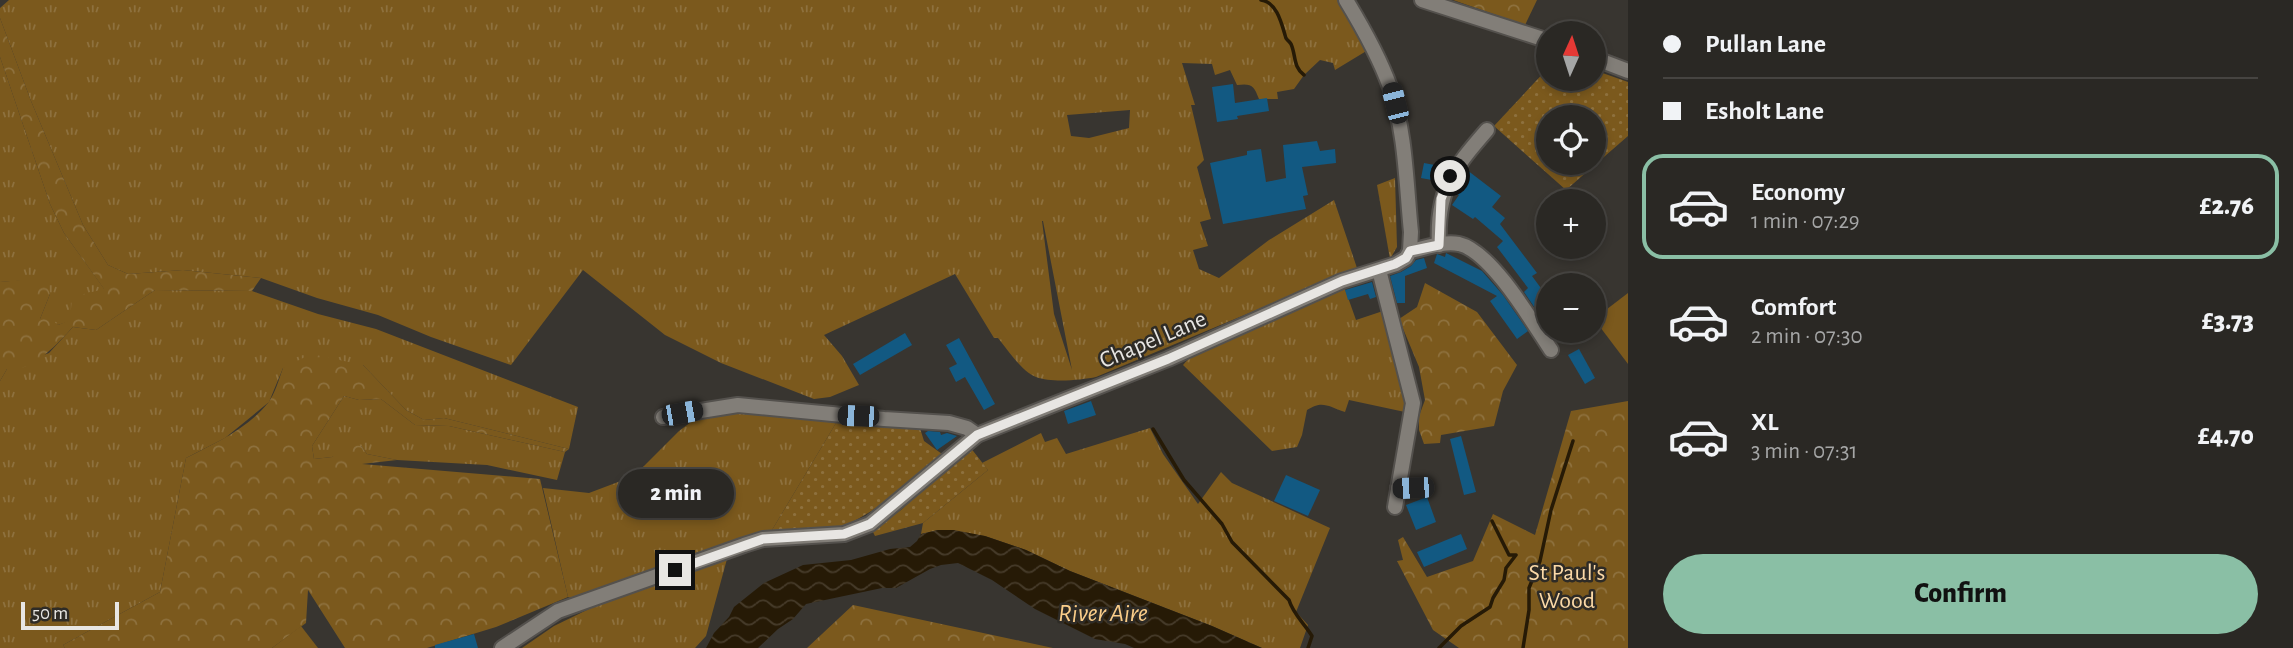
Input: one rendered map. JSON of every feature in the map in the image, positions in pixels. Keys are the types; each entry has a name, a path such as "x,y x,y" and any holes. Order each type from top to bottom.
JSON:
{"street":[{"path":"1346,0 1377,53 1391,89 1398,118 1410,220 1410,251 1460,244 1480,256 1499,274 1551,350"},
{"path":"1422,0 1536,37"},
{"path":"1606,63 1628,71"},
{"path":"1439,245 1441,199 1450,176 1487,130"},
{"name":"Chapel Lane","path":"502,648 558,611 744,545 763,539 844,534 870,524 977,435 1168,359 1342,281 1379,270 1406,258 1410,251"},
{"path":"1379,270 1413,403 1405,488 1395,507"},
{"path":"663,416 738,405 949,423 967,428 977,435"}],"green space":[{"path":"9,0 1340,0 1368,50 1335,70 1333,63 1320,60 1294,89 1277,92 1278,99 1259,99 1252,86 1237,85 1230,70 1215,75 1212,64 1182,63 1195,105 1191,105 1204,160 1197,167 1211,219 1200,222 1208,246 1193,250 1199,269 1219,278 1269,240 1334,200 1357,268 1096,377 1066,380 1036,377 1020,365 998,338 994,338 955,274 824,335 842,356 859,385 830,397 814,399 721,363 665,335 583,270 511,365 378,315 317,298 261,278 183,270 128,274 108,265 83,225 31,101 0,18 0,8","holes":["1130,110 1129,128 1089,138 1071,136 1067,115","1043,221 1072,370 1054,314"]},
{"path":"1453,0 1537,0 1525,25"},
{"path":"0,18 31,101 83,225 108,265 128,274 183,270 261,278 252,291 155,290 96,330 73,327 35,362 26,367 7,369 0,381 0,282 31,279 46,284 50,294 40,319 50,318 58,325 70,320 72,297 104,289 64,233 50,204 0,57"},
{"path":"0,57 50,204 64,233 105,290 70,321 58,325 40,319 50,294 31,280 0,282"},
{"path":"1606,74 1628,82 1628,136 1606,155 1606,105 1536,105 1536,163 1494,126 1536,81 1536,91 1606,91"},
{"path":"1549,175 1583,175 1567,189"},
{"path":"1395,178 1397,247 1390,259 1377,185"},
{"path":"1425,283 1477,312 1517,365 1503,391 1494,426 1441,435 1440,443 1424,444 1419,430 1419,416 1425,400 1419,367 1399,319 1417,307"},
{"path":"1345,289 1356,320 1383,311 1407,401 1405,412 1349,400 1345,412 1317,405 1307,410 1297,447 1272,451 1183,365 1191,356"},
{"path":"155,290 252,291 318,314 376,329 578,407 569,449 444,418 424,420 406,410 363,365 283,368 269,402 225,438 186,458 160,592 63,645 65,648 0,648 0,381 7,369 49,353 73,327 96,330"},
{"path":"1628,293 1628,364 1606,335 1606,310"},
{"path":"311,354 363,365 406,410 424,420 444,418 569,449 565,452 449,426 415,425 381,399 359,400 344,396 312,446 314,459 332,457 350,444 361,446 367,454 397,460 362,464 540,479 568,597 496,627 427,648 345,648 308,590 306,623 272,648 65,648 63,645 160,592 186,458 230,435 260,412 277,386 283,368"},
{"path":"344,396 359,400 381,399 415,425 449,426 565,452 557,480 487,465 397,460 367,454 361,446 332,457 314,459 312,446"},
{"name":"St Paul's Wood","path":"1628,401 1628,648 1459,648 1433,630 1397,561 1403,560 1398,540 1403,537 1427,577 1473,561 1493,514 1535,535 1571,411"},
{"path":"725,412 839,418 772,530 738,539 573,599 568,597 543,488 589,493 634,476 679,431 695,419"},
{"path":"839,418 919,425 924,441 942,454 878,507 849,523 820,530 772,530"},
{"path":"1150,428 1163,454 1198,504 1221,472 1232,483 1330,528 1296,612 1308,625 1300,648 1262,648 1070,571 1026,550 985,536 938,530 921,534 923,523 988,470 982,463 1041,433 1045,442 1057,438 1066,454"},
{"path":"970,447 988,470 923,523 875,536 872,530 901,510"},
{"path":"727,559 706,636 695,648 522,648 554,626 591,608"},
{"path":"853,605 1053,648 807,648"},
{"path":"301,626 318,648 272,648"}],"water":[{"name":"River Aire","path":"938,530 985,536 1026,550 1070,571 1262,648 1134,648 1095,639 1035,609 992,580 958,563 930,569 896,588 882,588 806,604 793,619 758,648 706,648 734,607 764,583 803,565 851,560 890,549 910,547 921,534"}],"building":[{"path":"1233,84 1235,103 1267,98 1269,111 1217,122 1212,87"},
{"path":"1317,141 1320,151 1335,149 1336,163 1302,167 1308,195 1303,196 1306,209 1223,224 1210,163 1261,149 1266,182 1286,178 1283,145"},
{"path":"1424,163 1440,166 1437,181 1421,178"},
{"path":"1467,170 1501,196 1492,207 1505,218 1500,224 1537,273 1532,276 1536,281 1536,310 1524,292 1528,288 1497,247 1503,241 1475,217 1473,219 1452,205 1459,195 1455,193"},
{"path":"1446,253 1482,271 1528,331 1517,339 1490,301 1497,296 1434,263 1437,254 1445,257"},
{"path":"1424,258 1427,268 1405,276 1405,303 1397,303 1390,276"},
{"path":"1372,282 1376,297 1370,299 1368,294 1348,300 1345,290"},
{"path":"905,333 912,345 860,375 853,364"},
{"path":"959,338 995,404 984,410 965,377 956,382 949,368 957,364 946,345"},
{"path":"1579,349 1595,378 1585,384 1568,355"},
{"path":"1091,401 1096,415 1068,424 1064,411"},
{"path":"928,431 957,436 937,450 925,433"},
{"path":"1461,436 1476,492 1464,495 1450,439"},
{"path":"1286,475 1320,490 1308,516 1274,501"},
{"path":"1427,497 1436,522 1416,530 1406,505"},
{"path":"1461,534 1467,549 1424,567 1417,552"},
{"path":"474,634 478,648 435,648 435,645"}],"waterway":[{"path":"1261,0 1271,4 1277,13 1291,44 1296,65 1304,75"},
{"path":"1153,429 1184,480 1222,524 1232,542 1289,600 1312,636 1308,648"},
{"path":"1523,648 1529,610 1529,588 1540,561 1551,510 1573,441"},
{"path":"1439,648 1461,626 1490,607 1504,580 1506,568 1516,555 1509,555 1492,521"}],"route":[{"path":"675,570 763,539 844,534 870,524 977,435 1168,359 1342,281 1395,264 1406,258 1410,251 1439,245 1441,199 1450,176"}]}
